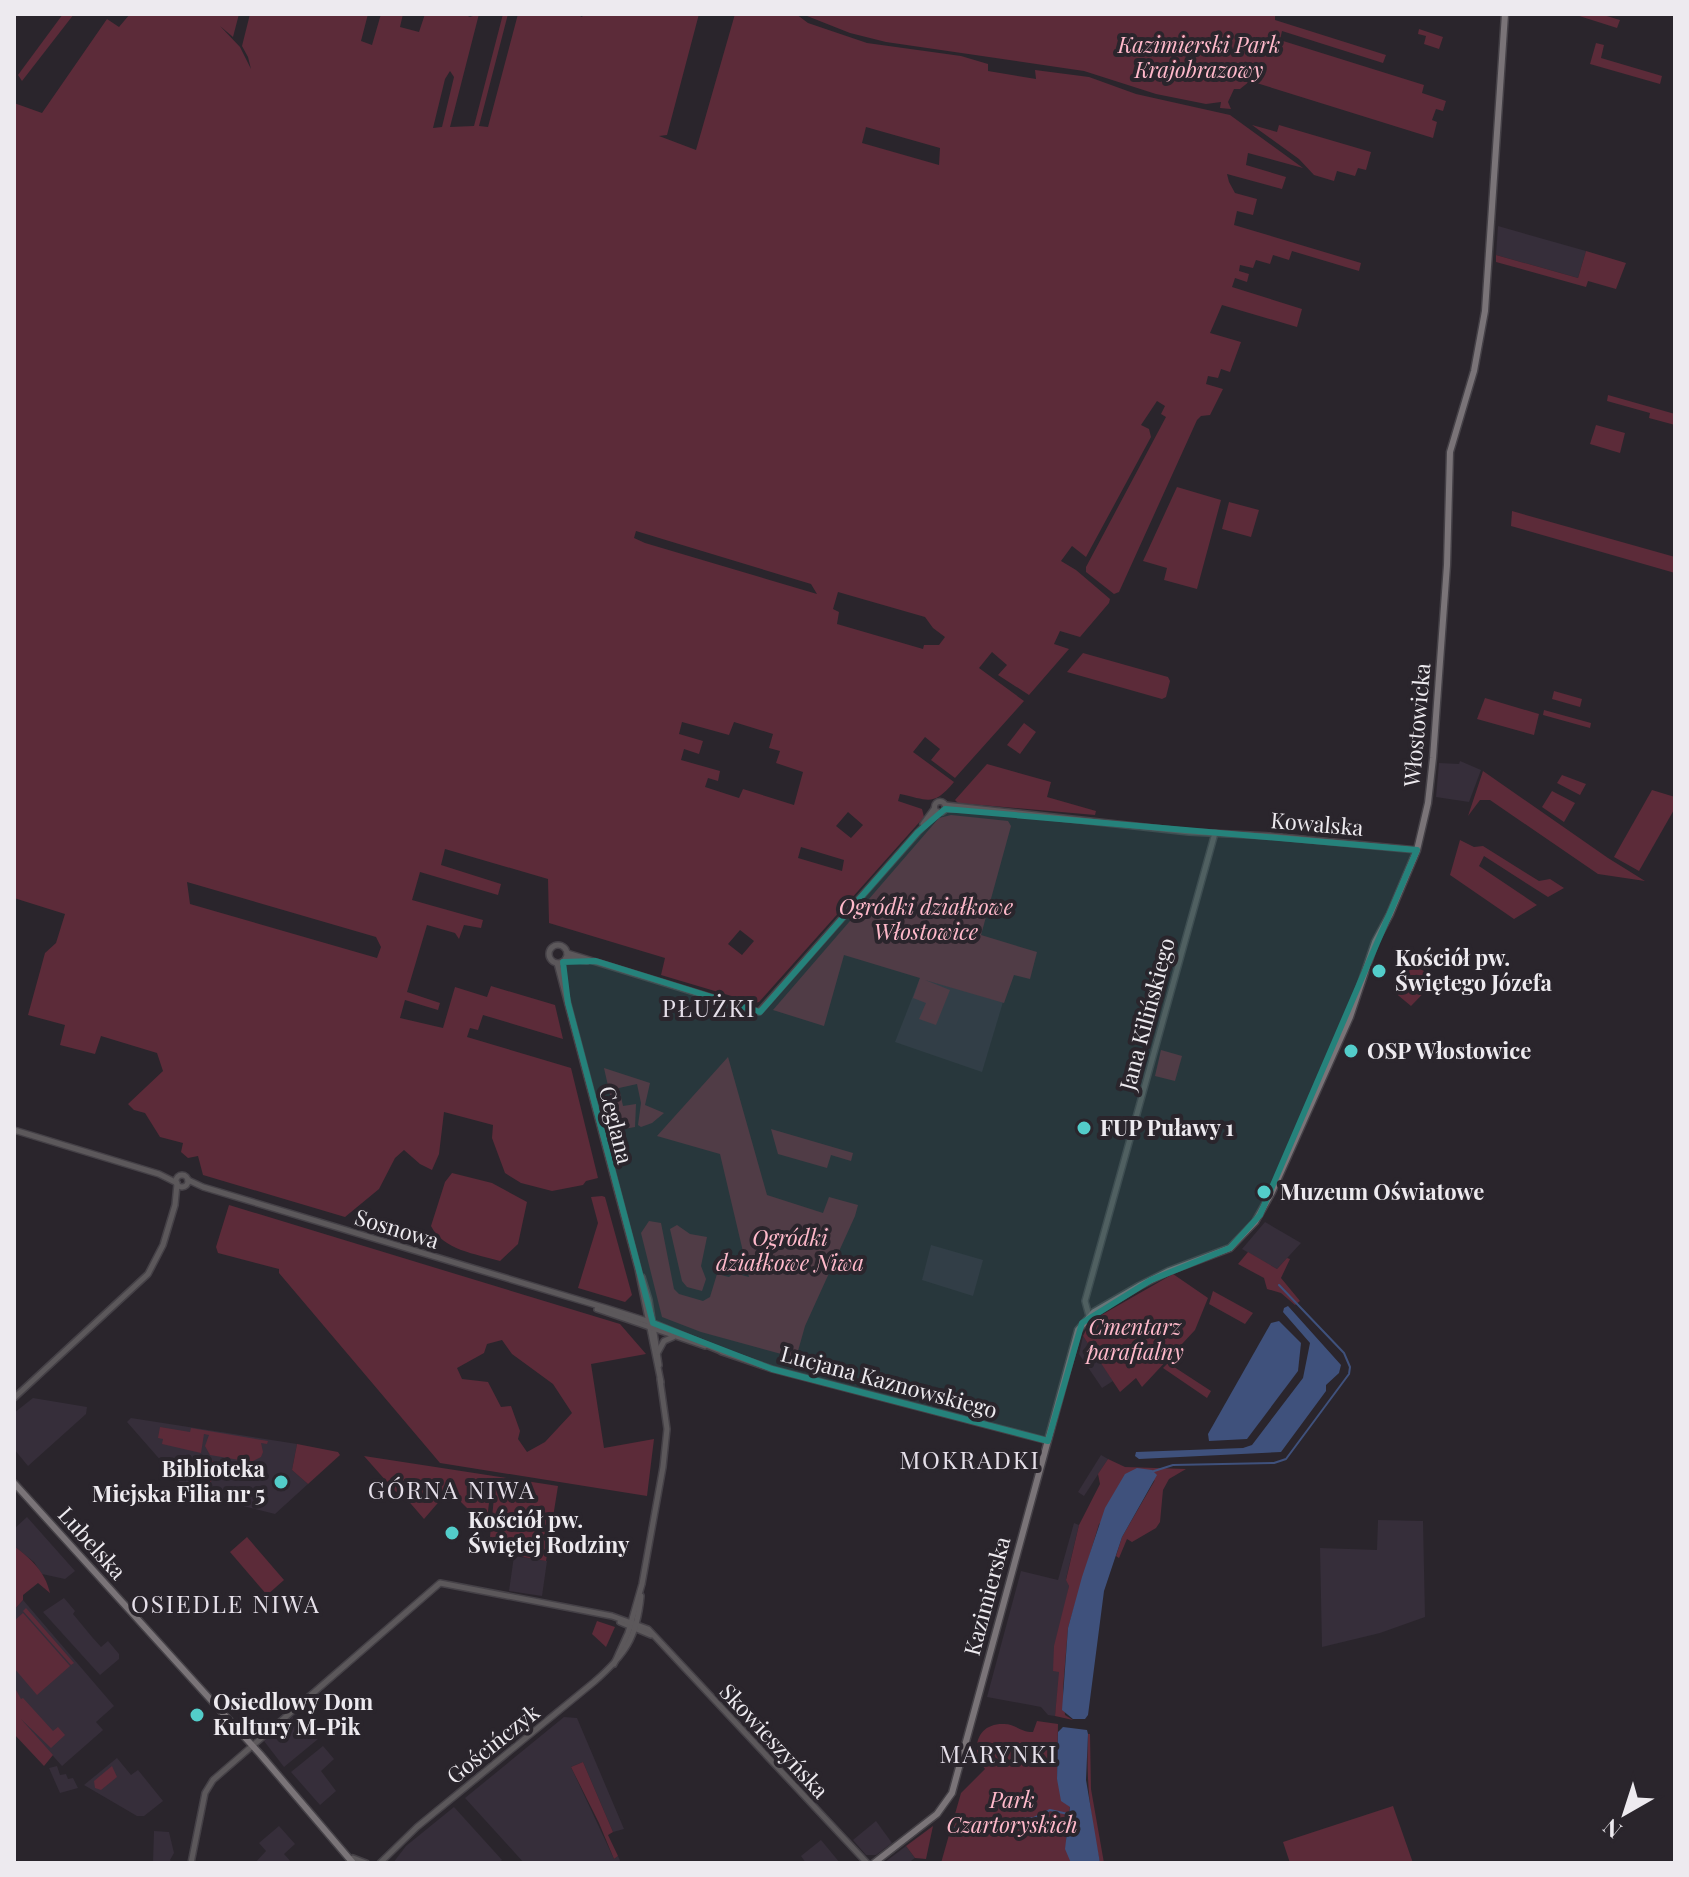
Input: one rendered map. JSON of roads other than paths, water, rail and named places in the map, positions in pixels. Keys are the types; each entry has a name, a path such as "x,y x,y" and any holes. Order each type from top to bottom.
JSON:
{"main road":[{"name":"Włostowicka","path":"1092,1314 1161,1275 1223,1251 1241,1239 1255,1222 1272,1192 1350,1017 1375,942 1417,850 1428,803 1433,758 1447,565 1450,452 1474,371 1485,311 1505,14"},
{"name":"Kazimierska","path":"874,1863 937,1814 952,1793 1076,1335 1092,1314"},
{"name":"Lubelska","path":"14,1483 355,1861"}],"street":[{"path":"951,798 954,805"},
{"path":"918,832 929,815 941,809 954,805 970,809"},
{"path":"925,806 929,815"},
{"path":"918,832 941,809 970,809"},
{"name":"Kowalska","path":"970,809 1417,850"},
{"name":"Ceglana","path":"651,1326 564,988 563,959 596,961 759,1012 918,832"},
{"name":"Jana Kilińskiego","path":"1092,1314 1087,1297 1215,833"},
{"name":"Sosnowa","path":"14,1130 634,1317 651,1326"},
{"path":"14,1398 148,1274 160,1254 182,1182"},
{"name":"Ceglana","path":"638,1269 645,1285 651,1326"},
{"name":"Sosnowa","path":"581,1302 651,1326"},
{"path":"634,1317 640,1314 644,1305"},
{"path":"634,1625 667,1429 658,1353 651,1326"},
{"path":"651,1326 661,1382"},
{"name":"Lucjana Kaznowskiego","path":"651,1326 723,1352"},
{"name":"Lucjana Kaznowskiego","path":"651,1326 772,1369 1048,1441"},
{"path":"658,1353 664,1341 674,1336"},
{"name":"Skowieszyńska","path":"252,1745 440,1583 600,1615 634,1625 658,1640 867,1863"},
{"name":"Gościńczyk","path":"382,1862 417,1827 614,1664 625,1652 634,1625"},
{"path":"191,1863 207,1787 252,1745"},
{"path":"355,1861 366,1863"}],"water":[{"path":"1288,1306 1341,1365 1339,1373 1326,1385 1326,1391 1281,1452 1139,1459 1135,1456 1136,1452 1243,1448 1252,1445 1303,1378 1310,1343 1283,1312"},
{"path":"1279,1321 1301,1343 1298,1371 1247,1439 1209,1441 1208,1434 1271,1323"},
{"path":"1137,1468 1152,1470 1157,1475 1122,1537 1104,1591 1088,1715 1085,1719 1073,1719 1062,1710 1068,1628 1105,1508 1125,1474"},
{"path":"1063,1727 1087,1730 1086,1780 1100,1863 1071,1863 1065,1849 1070,1807 1061,1801 1057,1779 1058,1732"}],"waterway":[{"path":"1151,1472 1173,1465 1274,1463 1286,1459 1349,1374 1350,1367 1344,1353 1279,1285"},
{"path":"951,1829 977,1822 1034,1818 1050,1810 1068,1814"}],"place":[{"name":"Kościół pw. Świętego Józefa","path":"1379,971"},
{"name":"OSP Włostowice","path":"1351,1051"},
{"name":"FUP Puławy 1","path":"1084,1128"},
{"name":"Muzeum Oświatowe","path":"1264,1192"},
{"name":"Biblioteka Miejska Filia nr 5","path":"281,1482"},
{"name":"Kościół pw. Świętej Rodziny","path":"452,1533"},
{"name":"Osiedlowy Dom Kultury M-Pik","path":"197,1715"}],"district":[{"name":"PŁUŻKI","path":"709,1009"},
{"name":"MOKRADKI","path":"970,1461"},
{"name":"GÓRNA NIWA","path":"452,1491"},
{"name":"OSIEDLE NIWA","path":"226,1605"},
{"name":"MARYNKI","path":"999,1755"}],"park label":[{"name":"Kazimierski Park Krajobrazowy","path":"1199,58"},
{"name":"Ogródki działkowe Włostowice","path":"926,920"},
{"name":"Ogródki działkowe Niwa","path":"790,1250"},
{"name":"Cmentarz parafialny","path":"1135,1340"},
{"name":"Park Czartoryskich","path":"1012,1812"}]}
